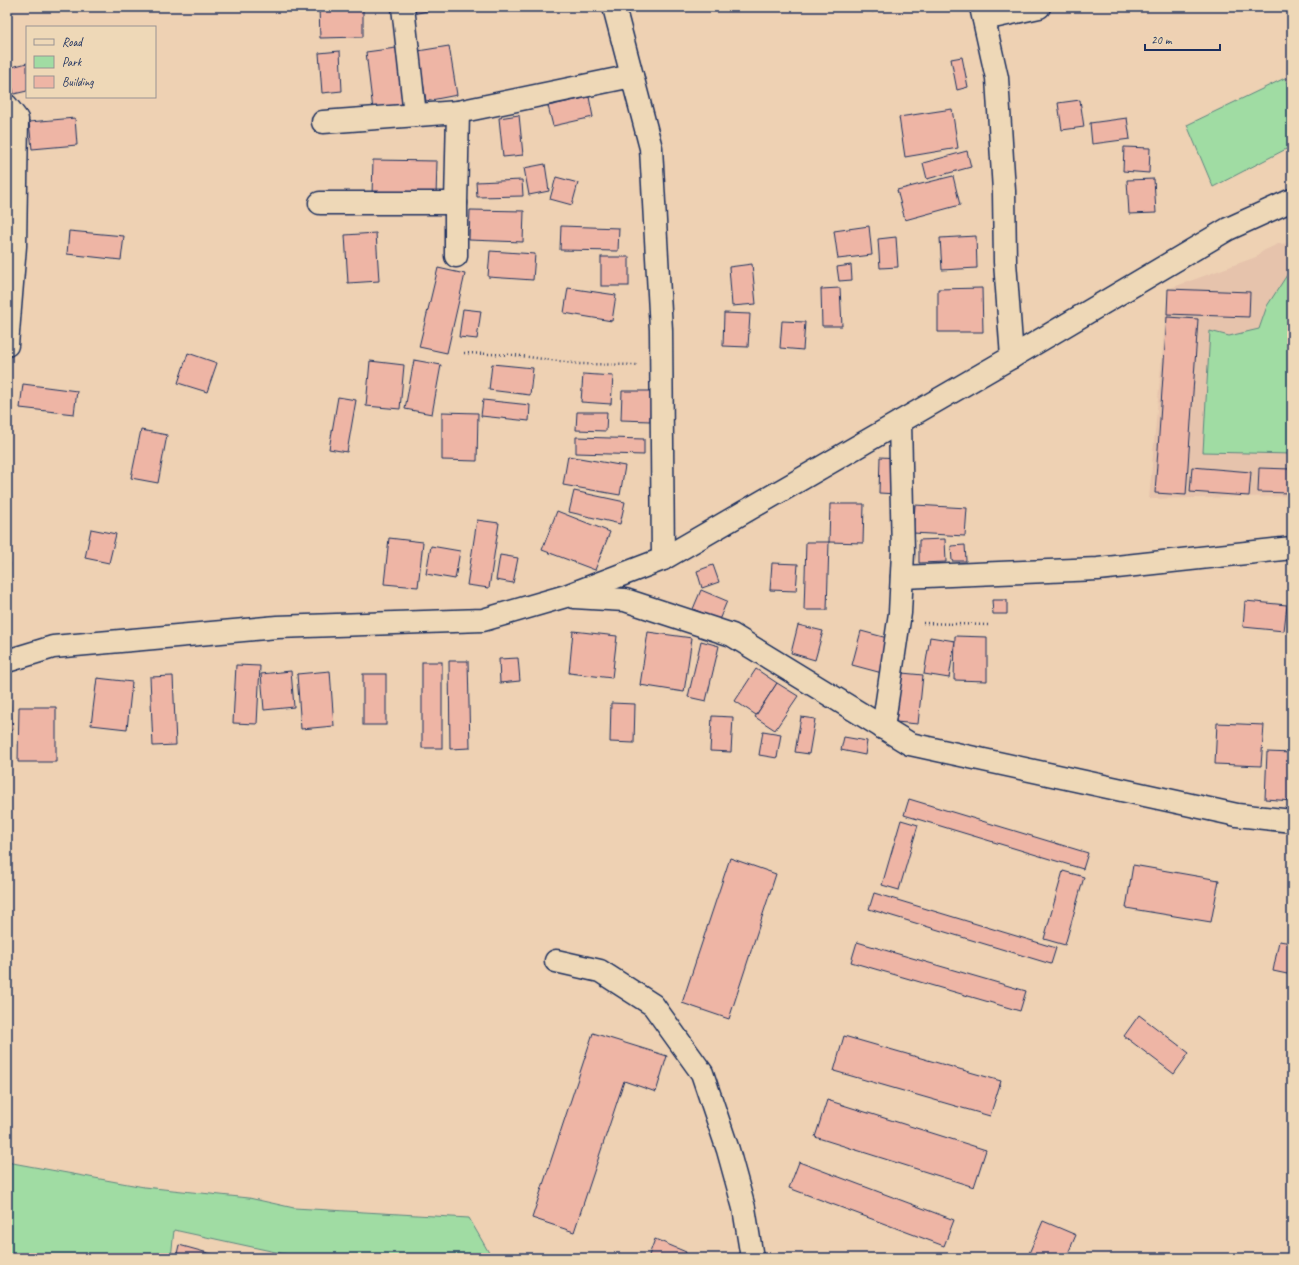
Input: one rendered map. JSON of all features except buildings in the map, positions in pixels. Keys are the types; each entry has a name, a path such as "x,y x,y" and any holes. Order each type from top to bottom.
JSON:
{"street":[{"path":"403,7 415,115"},
{"path":"614,7 651,148 661,330 660,364 663,559"},
{"path":"1012,357 1005,262 1004,191 997,78 983,13 1039,7"},
{"path":"323,122 458,112 632,76"},
{"path":"7,106 17,119 15,246 7,345"},
{"path":"456,256 458,112"},
{"path":"7,661 53,647 277,627 483,620 566,596 663,559 1012,357 1228,229 1292,200"},
{"path":"320,203 456,203"},
{"path":"883,728 898,624 902,577 903,552 900,422"},
{"path":"902,577 1098,569 1292,548"},
{"path":"566,596 625,600 732,635 910,744 1237,815 1292,821"},
{"path":"556,961 600,971 653,1005 702,1073 728,1150 744,1208 752,1258"}],"path":[{"path":"464,353 514,355 580,364 660,364"},
{"path":"898,624 931,622 988,625"}],"shaded area":[{"path":"1292,243 1292,496 1149,499 1168,289 1256,257 1263,251 1278,244"}],"green space":[{"path":"1285,78 1292,92 1292,146 1213,187 1187,125"},
{"path":"1287,275 1292,275 1292,454 1203,452 1210,331 1229,336 1259,329 1267,306"},
{"path":"7,1162 144,1187 249,1198 294,1208 469,1218 492,1258 303,1258 174,1230 171,1258 7,1258"}]}
